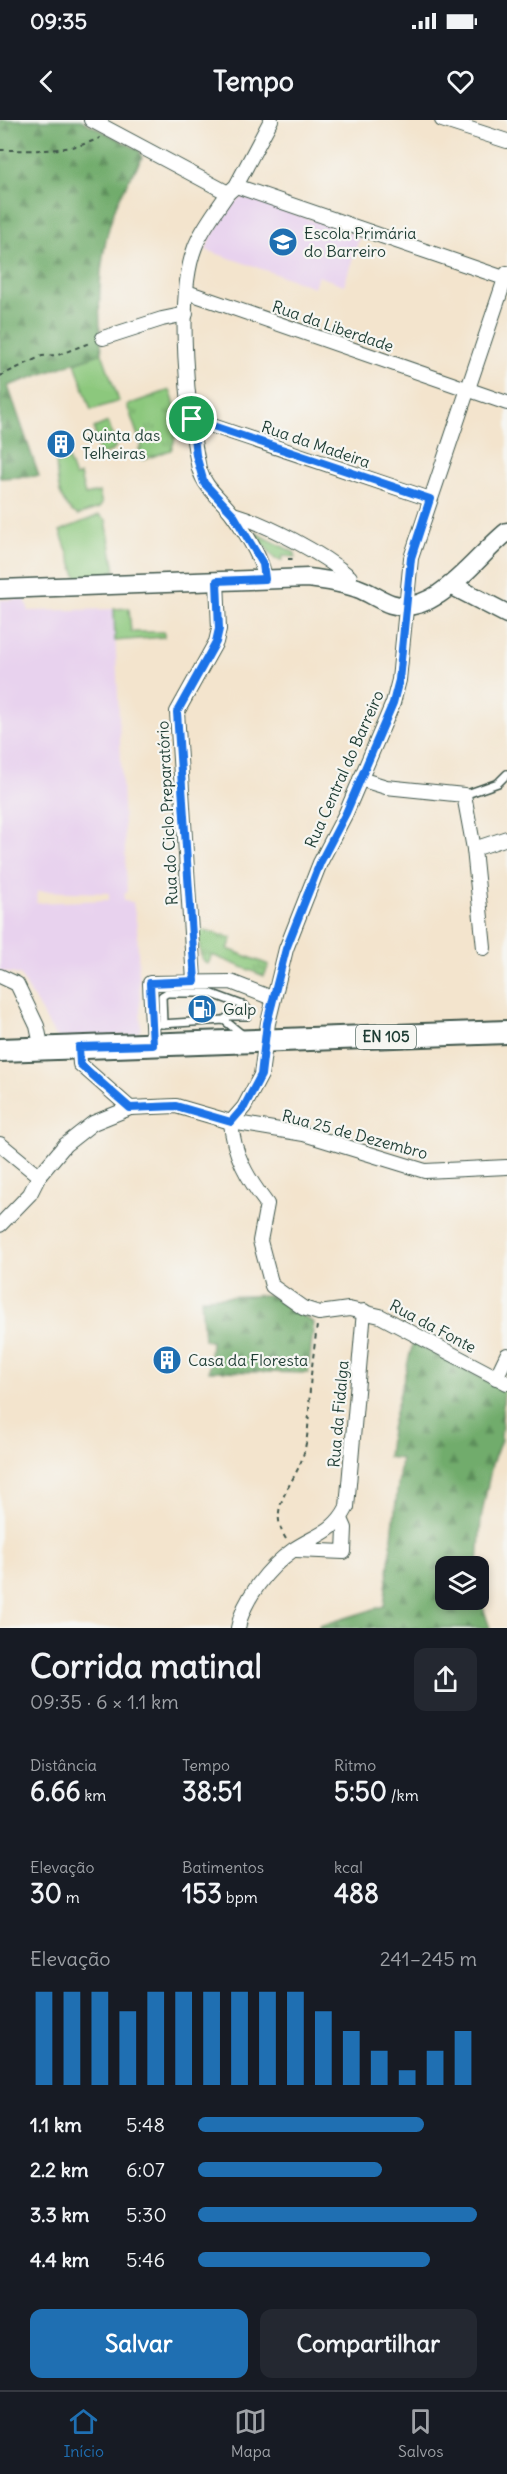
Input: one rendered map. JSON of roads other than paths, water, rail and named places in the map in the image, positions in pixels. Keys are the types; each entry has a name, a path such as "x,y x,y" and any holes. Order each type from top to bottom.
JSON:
{"main road":[{"name":"EN 105","path":"0,1050 79,1047 156,1031 258,1041 507,1032"}],"street":[{"path":"91,120 232,190 506,277"},
{"path":"265,579 263,564 233,514 204,483 196,455 186,367 186,314 188,272 194,249 232,190 270,120"},
{"path":"442,120 507,141"},
{"name":"Rua Central do Barreiro","path":"231,1122 244,1107 261,1075 258,1041 286,949 320,863 346,813 393,703 399,680 411,558 506,277"},
{"name":"Rua da Liberdade","path":"187,292 507,403"},
{"path":"103,338 162,319 186,314"},
{"name":"Rua da Madeira","path":"192,419 430,499"},
{"path":"233,514 249,519 319,555 350,577"},
{"path":"0,589 308,578 358,588 391,604 406,606 440,594 453,586 507,532"},
{"name":"Rua do Ciclo Preparatório","path":"195,981 177,712 216,642 219,629 217,581"},
{"path":"453,586 507,614"},
{"path":"360,779 386,787 464,795 474,849 484,948"},
{"path":"474,849 507,838"},
{"path":"0,976 17,984 37,1026 42,1049"},
{"path":"156,1031 150,983 231,982 272,998"},
{"path":"79,1047 80,1064 130,1108"},
{"name":"Rua 25 de Dezembro","path":"0,1225 30,1194 39,1176 77,1134 93,1123 130,1108 176,1106 231,1122 304,1134 425,1171 507,1167"},
{"name":"Rua da Fonte","path":"231,1122 232,1136 241,1165 267,1204 260,1241 272,1286 303,1308 319,1313 349,1308 380,1316 502,1380"},
{"path":"0,1144 39,1176"},
{"name":"Rua da Fidalga","path":"294,1550 344,1552 345,1528 341,1519 347,1507 364,1311"},
{"path":"502,1380 507,1355"},
{"path":"238,1628 240,1614 254,1590 294,1550 331,1529 341,1519"}],"lane":[{"path":"464,795 498,783 507,774"},
{"path":"167,993 210,993 245,1006 248,1010 247,1016 229,1016 224,1020 156,1031 162,996 167,993"},
{"path":"224,1020 258,1041"}],"place":[{"name":"Escola Primária do Barreiro","path":"283,242"},
{"name":"Quinta das Telheiras","path":"61,444"},
{"name":"Galp","path":"202,1009"},
{"name":"Casa da Floresta","path":"167,1360"}]}
